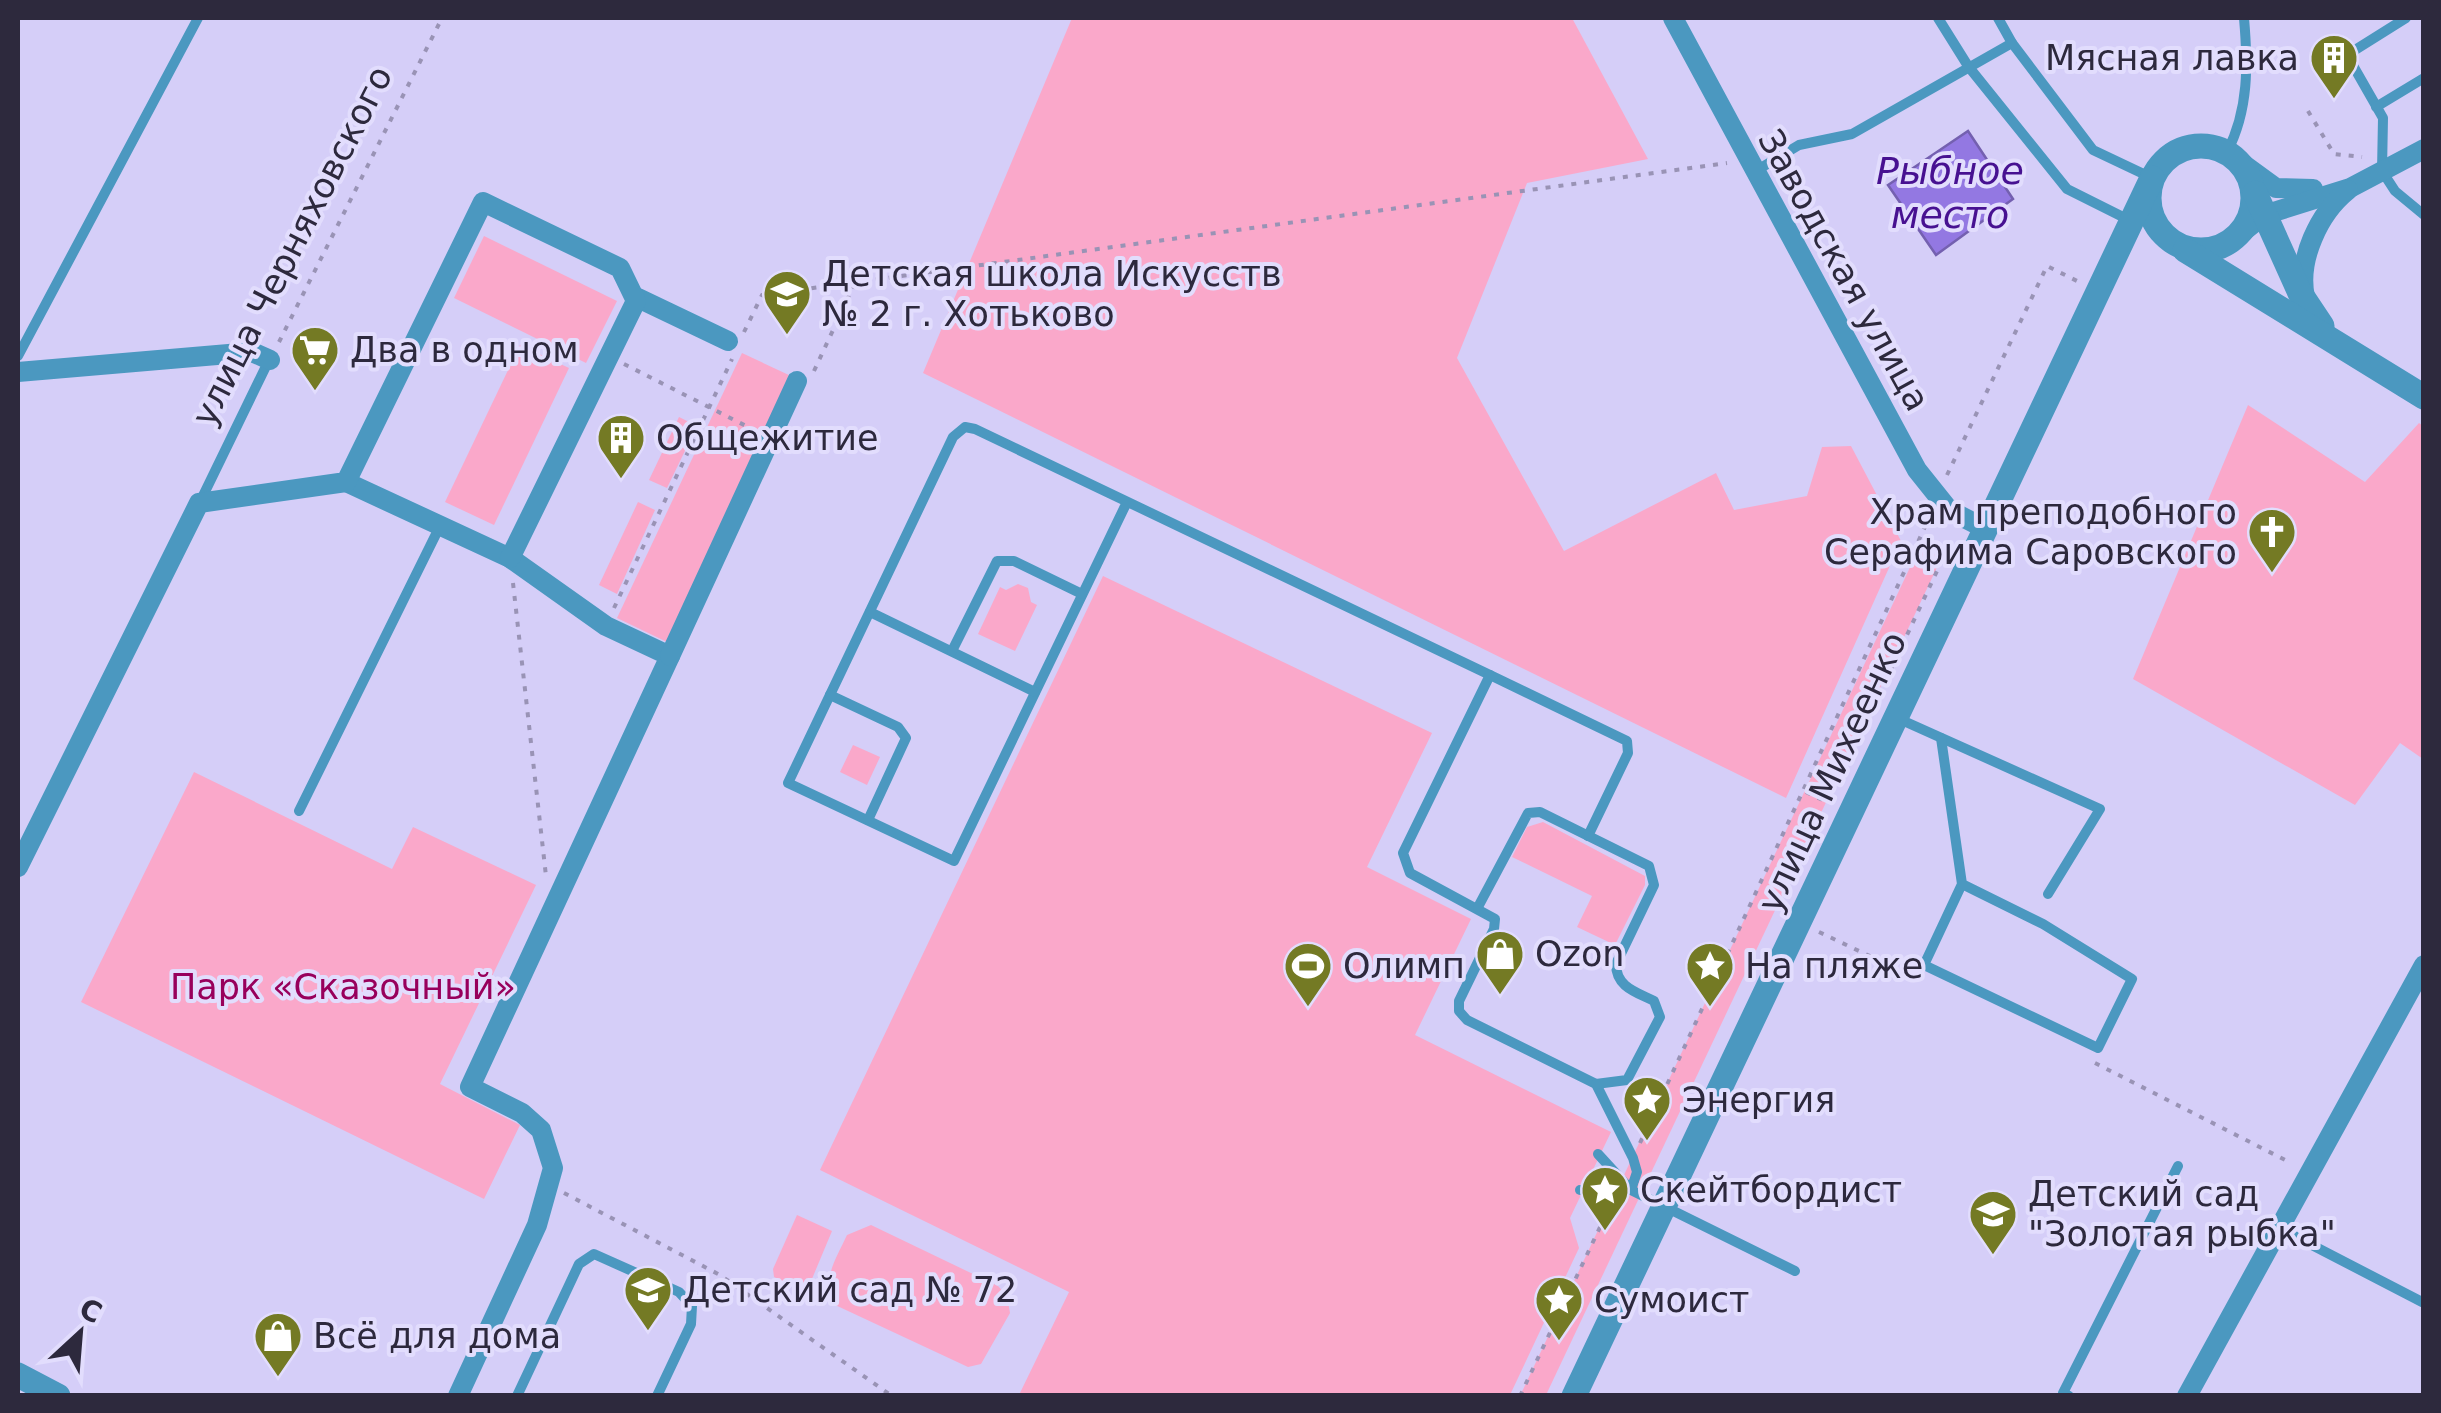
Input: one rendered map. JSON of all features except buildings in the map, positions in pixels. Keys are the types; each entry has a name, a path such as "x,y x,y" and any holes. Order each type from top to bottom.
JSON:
{"street":[{"name":"Заводская улица","path":"1673,18 1917,470 1950,510 1986,529"},
{"path":"2355,186 2276,188 2233,157 2198,146 2170,155 2152,178 2150,214 2177,245 2424,397"},
{"path":"2306,304 2303,280 2311,244 2331,208 2382,161 2424,149"},
{"path":"2233,157 2252,187 2306,304 2336,340"},
{"name":"улица Михеенко","path":"1574,1396 2152,178"},
{"path":"2109,269 2132,247 2177,245 2212,250 2264,215 2355,186"},
{"path":"2239,235 2249,221 2252,187"},
{"path":"346,482 483,202 620,268 636,301 728,341"},
{"path":"510,558 636,301"},
{"path":"18,372 252,352 270,360"},
{"path":"458,1396 551,1186 551,1150 541,1130 522,1114 470,1086 797,381"},
{"path":"200,503 346,482 510,558 606,626 670,656"},
{"name":"улица Черняховского","path":"18,867 200,503"},
{"path":"2192,1394 2424,965"},
{"path":"18,1376 54,1395"}],"lane":[{"path":"18,356 198,18"},
{"path":"1938,18 1968,66 2067,189 2132,221"},
{"path":"1998,18 2012,43 2093,150 2152,178"},
{"path":"2233,157 2246,94 2244,18"},
{"path":"2406,18 2347,55 2376,107 2385,133 2382,161 2395,191 2424,214"},
{"path":"1750,166 1799,145 1852,134 2012,43"},
{"path":"2376,107 2424,78"},
{"name":"улица Черняховского","path":"200,503 270,360"},
{"path":"1127,502 954,861 788,782 957,430 974,429 1628,741 1628,753 1588,836"},
{"path":"299,811 440,525"},
{"path":"952,652 996,561 1014,561 1082,594"},
{"path":"870,612 1035,692"},
{"path":"1478,907 1528,812 1540,812 1649,866 1654,885 1616,964 1616,976 1660,1008 1632,1074 1619,1083 1596,1084 1467,1020 1460,1012 1459,1000 1494,929 1495,919 1410,873 1403,853 1490,675"},
{"path":"830,695 898,727 906,738 868,820"},
{"path":"1896,718 2100,809 2048,894"},
{"path":"1940,738 1962,884 1924,965 2098,1048 2132,978 2044,924 1962,884"},
{"path":"1596,1084 1633,1158 1637,1172 1630,1190"},
{"path":"1598,1154 1630,1190 1795,1270"},
{"path":"2064,1395 2178,1166"},
{"path":"1580,1190 1630,1190"},
{"path":"2279,1228 2424,1303"},
{"path":"517,1396 580,1264 594,1254 679,1292 692,1306 691,1324 658,1396"}],"path":[{"name":"улица Черняховского","path":"270,360 442,18"},
{"path":"2308,111 2334,154 2382,161"},
{"path":"606,626 762,295 1750,166"},
{"path":"797,381 813,373 856,282"},
{"path":"609,356 772,438"},
{"path":"1837,786 1944,556 1922,539"},
{"path":"510,558 550,914"},
{"path":"1804,792 1829,803"},
{"path":"551,1186 720,1275 892,1396"}],"green space":[{"path":"1072,18 1572,18 1648,159 1527,183 1457,358 1564,551 1716,473 1734,510 1807,496 1822,447 1851,446 1901,541 1786,798 923,373"},
{"path":"484,236 617,301 586,363 454,298"},
{"path":"520,345 569,368 494,525 445,502"},
{"path":"742,353 791,376 667,642 617,618"},
{"path":"2248,405 2365,482 2419,423 2423,426 2423,759 2400,743 2355,805 2133,679"},
{"path":"679,417 697,426 667,488 649,480"},
{"path":"638,502 655,510 617,594 599,585"},
{"path":"1921,544 1941,559 1546,1395 1520,1396"},
{"path":"1103,576 1432,733 1367,867 1471,919 1415,1035 1611,1132 1570,1218 1579,1248 1510,1395 1019,1395 1069,1292 820,1170"},
{"path":"1018,584 1028,588 1031,602 1037,605 1015,651 978,634 1000,587 1006,590"},
{"path":"853,745 880,757 867,785 840,772"},
{"name":"Парк «Сказочный»","path":"194,772 392,869 413,827 536,885 440,1084 520,1125 484,1199 81,1002"},
{"path":"1543,822 1645,876 1645,885 1615,945 1577,927 1592,896 1512,857 1527,827"},
{"path":"797,1215 832,1231 809,1286 800,1289 774,1277 773,1269"},
{"path":"871,1225 998,1286 1007,1296 1010,1313 981,1364 968,1367 833,1304 830,1277 847,1235"}],"water":[{"name":"Рыбное место","path":"1968,131 2013,199 1936,255 1888,185"}],"place":[{"name":"Мясная лавка","path":"2334,100"},
{"name":"Детская школа Искусств № 2 г. Хотьково","path":"787,336"},
{"name":"Два в одном","path":"315,392"},
{"name":"Общежитие","path":"621,480"},
{"name":"Храм преподобного Серафима Саровского","path":"2272,574"},
{"name":"Ozon","path":"1500,996"},
{"name":"Олимп","path":"1308,1008"},
{"name":"На пляже","path":"1710,1008"},
{"name":"Энергия","path":"1647,1142"},
{"name":"Скейтбордист","path":"1605,1232"},
{"name":"Детский сад \"Золотая рыбка\"","path":"1993,1256"},
{"name":"Детский сад № 72","path":"648,1332"},
{"name":"Сумоист","path":"1559,1342"},
{"name":"Всё для дома","path":"278,1378"}]}
